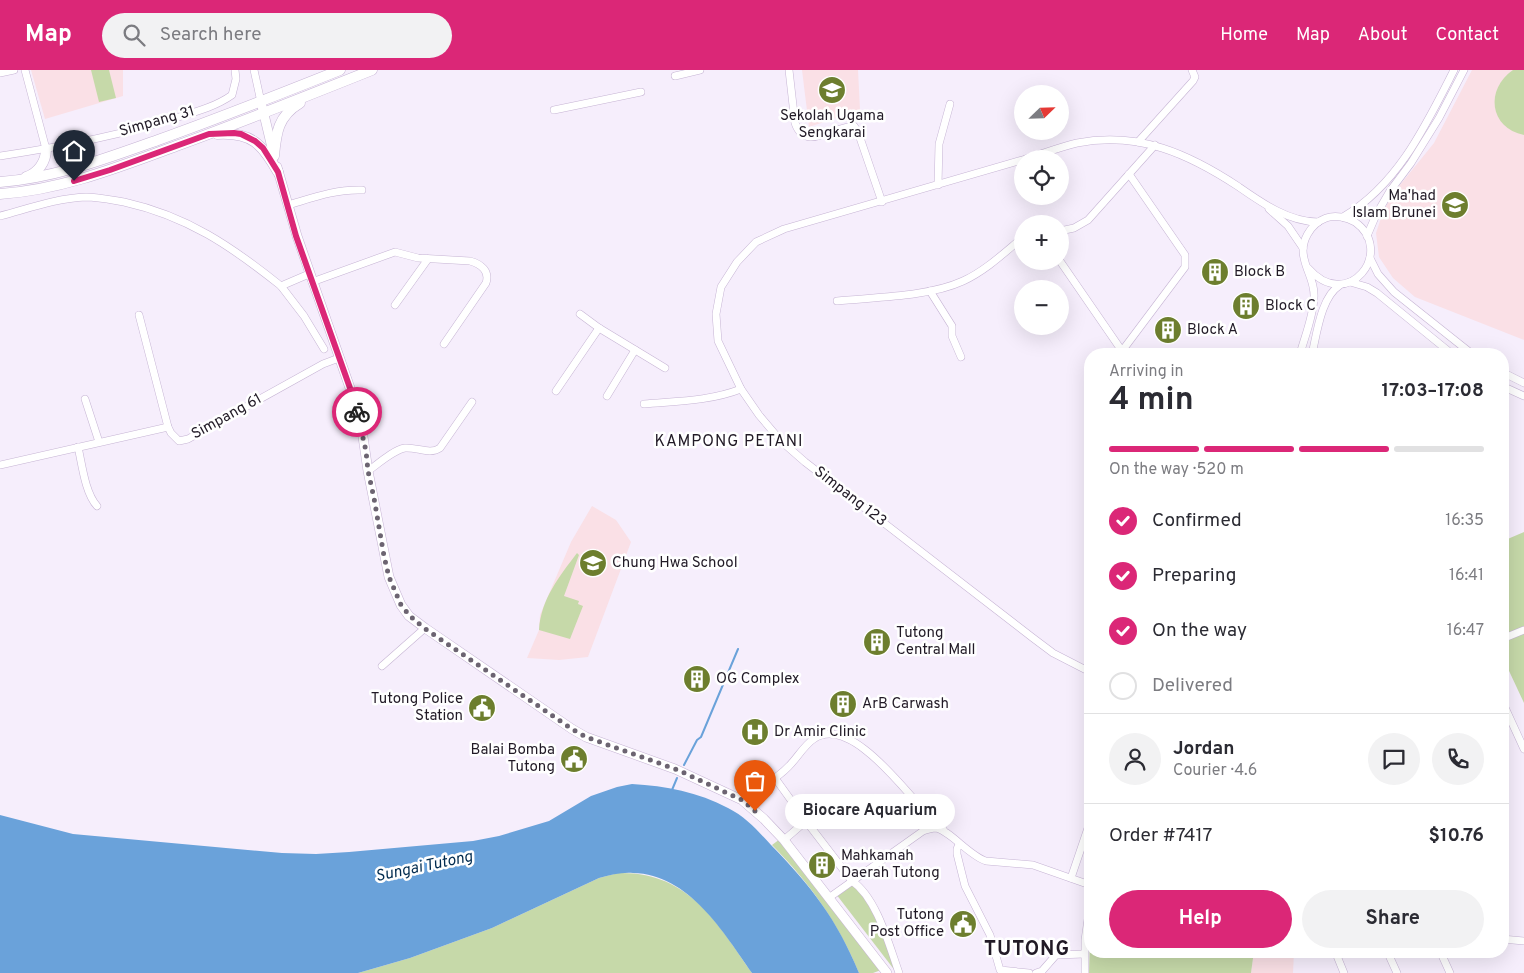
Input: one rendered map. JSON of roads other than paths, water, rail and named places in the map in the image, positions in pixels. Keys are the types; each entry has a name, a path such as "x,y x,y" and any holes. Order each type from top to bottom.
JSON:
{"highway":[{"path":"2,182 45,175 106,158 261,102 340,70"},
{"path":"0,194 39,189 110,170 209,134 372,70"},
{"path":"274,156 276,134 282,118 294,106 322,90"},
{"path":"209,134 241,134 255,141 263,148 278,172"},
{"path":"2,182 35,173 42,163 46,149"}],"main road":[{"path":"261,102 278,172 310,278 339,358 362,430 384,556 392,585 401,605 424,628 553,718 586,737 675,769 742,800 784,840 887,973"}],"street":[{"path":"0,74 14,70"},
{"path":"0,156 46,149 24,70"},
{"name":"Simpang 31","path":"46,149 136,130 213,106 232,95 236,79 235,70"},
{"path":"254,70 261,102"},
{"path":"675,76 700,70"},
{"path":"789,70 795,123 798,131 802,136 809,138 854,126 858,132 882,202"},
{"path":"1138,142 1193,81 1195,77 1192,70"},
{"path":"1343,217 1365,202 1383,186 1405,158 1432,115 1454,70"},
{"path":"1367,236 1376,215 1390,191 1411,163 1440,118 1464,70"},
{"path":"554,110 641,92"},
{"path":"938,185 939,144 950,104"},
{"name":"Simpang 123","path":"1053,150 1076,143 1098,141 1126,140 1155,145 1177,152 1212,169 1253,196 1295,218 1318,222"},
{"path":"1069,229 1082,225 1088,220 1155,145"},
{"name":"Simpang 123","path":"1014,162 784,229 756,242 737,262 721,287 716,314 718,341 741,389 780,442 1053,653 1084,669"},
{"path":"1124,348 1185,267 1186,261 1185,255 1129,174"},
{"path":"288,206 335,191 345,189 362,190"},
{"name":"Simpang 123","path":"1253,196 1288,226 1303,248"},
{"path":"0,216 66,200 87,197 115,200 142,206 176,218 216,238 250,260 281,286 304,316 324,349"},
{"path":"1302,348 1314,298 1312,279 1304,258 1303,248 1308,233 1318,222 1326,218 1343,217 1353,220 1367,236 1371,250 1370,258 1363,273 1350,282 1334,289 1326,303 1314,348"},
{"path":"837,301 930,291 962,282 978,273 1014,244"},
{"path":"281,286 395,252 428,259 470,261 483,268 487,273 486,283 444,344"},
{"path":"1370,258 1378,274 1394,292 1464,348"},
{"path":"395,305 428,259"},
{"path":"1308,268 1316,277 1327,283 1340,285"},
{"path":"1066,270 1120,348"},
{"path":"1350,282 1367,287 1377,293 1445,348"},
{"path":"930,291 952,326 952,336 961,357"},
{"path":"580,314 599,328 665,368"},
{"name":"Simpang 61","path":"139,315 168,427 179,441 188,439 323,364 339,358"},
{"path":"556,391 599,328"},
{"path":"607,396 635,350"},
{"path":"1509,375 1524,383"},
{"path":"1515,378 1510,390 1524,396"},
{"path":"644,404 708,398 726,395 741,389"},
{"path":"85,399 99,442"},
{"path":"368,471 404,448 416,448 430,452 440,448 472,402"},
{"path":"0,465 168,427"},
{"path":"78,447 89,490 93,502 97,506"},
{"path":"382,666 424,628"},
{"path":"1509,636 1524,630"},
{"path":"1509,716 1524,749"},
{"path":"742,800 775,778 813,740 821,735 832,735 849,740 879,760 948,835 979,859 1033,865 1084,883"},
{"path":"775,778 852,880 860,886 877,916 899,973"},
{"path":"921,807 927,822 923,831"},
{"path":"784,840 806,821"},
{"path":"830,897 923,831 936,828 948,835"},
{"path":"1071,878 1084,840"},
{"path":"959,844 957,854 965,886 990,935 998,967 1003,972 1029,973"},
{"path":"1509,940 1524,941"},
{"path":"1036,973 1042,971 1056,955 1084,954"},
{"path":"1084,958 1085,973"},
{"path":"1338,958 1344,973"},
{"path":"1390,958 1397,973"},
{"path":"1443,958 1450,973"}],"water":[{"name":"Sungai Tutong","path":"632,784 657,786 693,794 717,802 746,820 811,889 842,936 859,973 752,973 717,924 688,895 671,883 653,876 629,873 599,878 492,928 410,958 358,973 0,973 0,815 73,834 282,853 316,854 473,841 499,836 549,821 591,796"}],"waterway":[{"path":"684,765 697,740 701,737 738,649"},
{"path":"672,790 677,778"}],"place":[{"name":"Sekolah Ugama Sengkarai","path":"832,90"},
{"name":"Ma'had Islam Brunei","path":"1455,205"},
{"name":"Block B","path":"1215,272"},
{"name":"Block C","path":"1246,306"},
{"name":"Block A","path":"1168,330"},
{"name":"Chung Hwa School","path":"593,563"},
{"name":"Tutong Central Mall","path":"877,642"},
{"name":"OG Complex","path":"697,679"},
{"name":"ArB Carwash","path":"843,704"},
{"name":"Tutong Police Station","path":"482,708"},
{"name":"Dr Amir Clinic","path":"755,732"},
{"name":"Balai Bomba Tutong","path":"574,759"},
{"name":"Biocare Aquarium","path":"755,811"},
{"name":"Mahkamah Daerah Tutong","path":"822,865"},
{"name":"Tutong Post Office","path":"963,924"}],"district":[{"name":"KAMPONG PETANI","path":"729,442"},
{"name":"TUTONG","path":"1027,950"}]}
